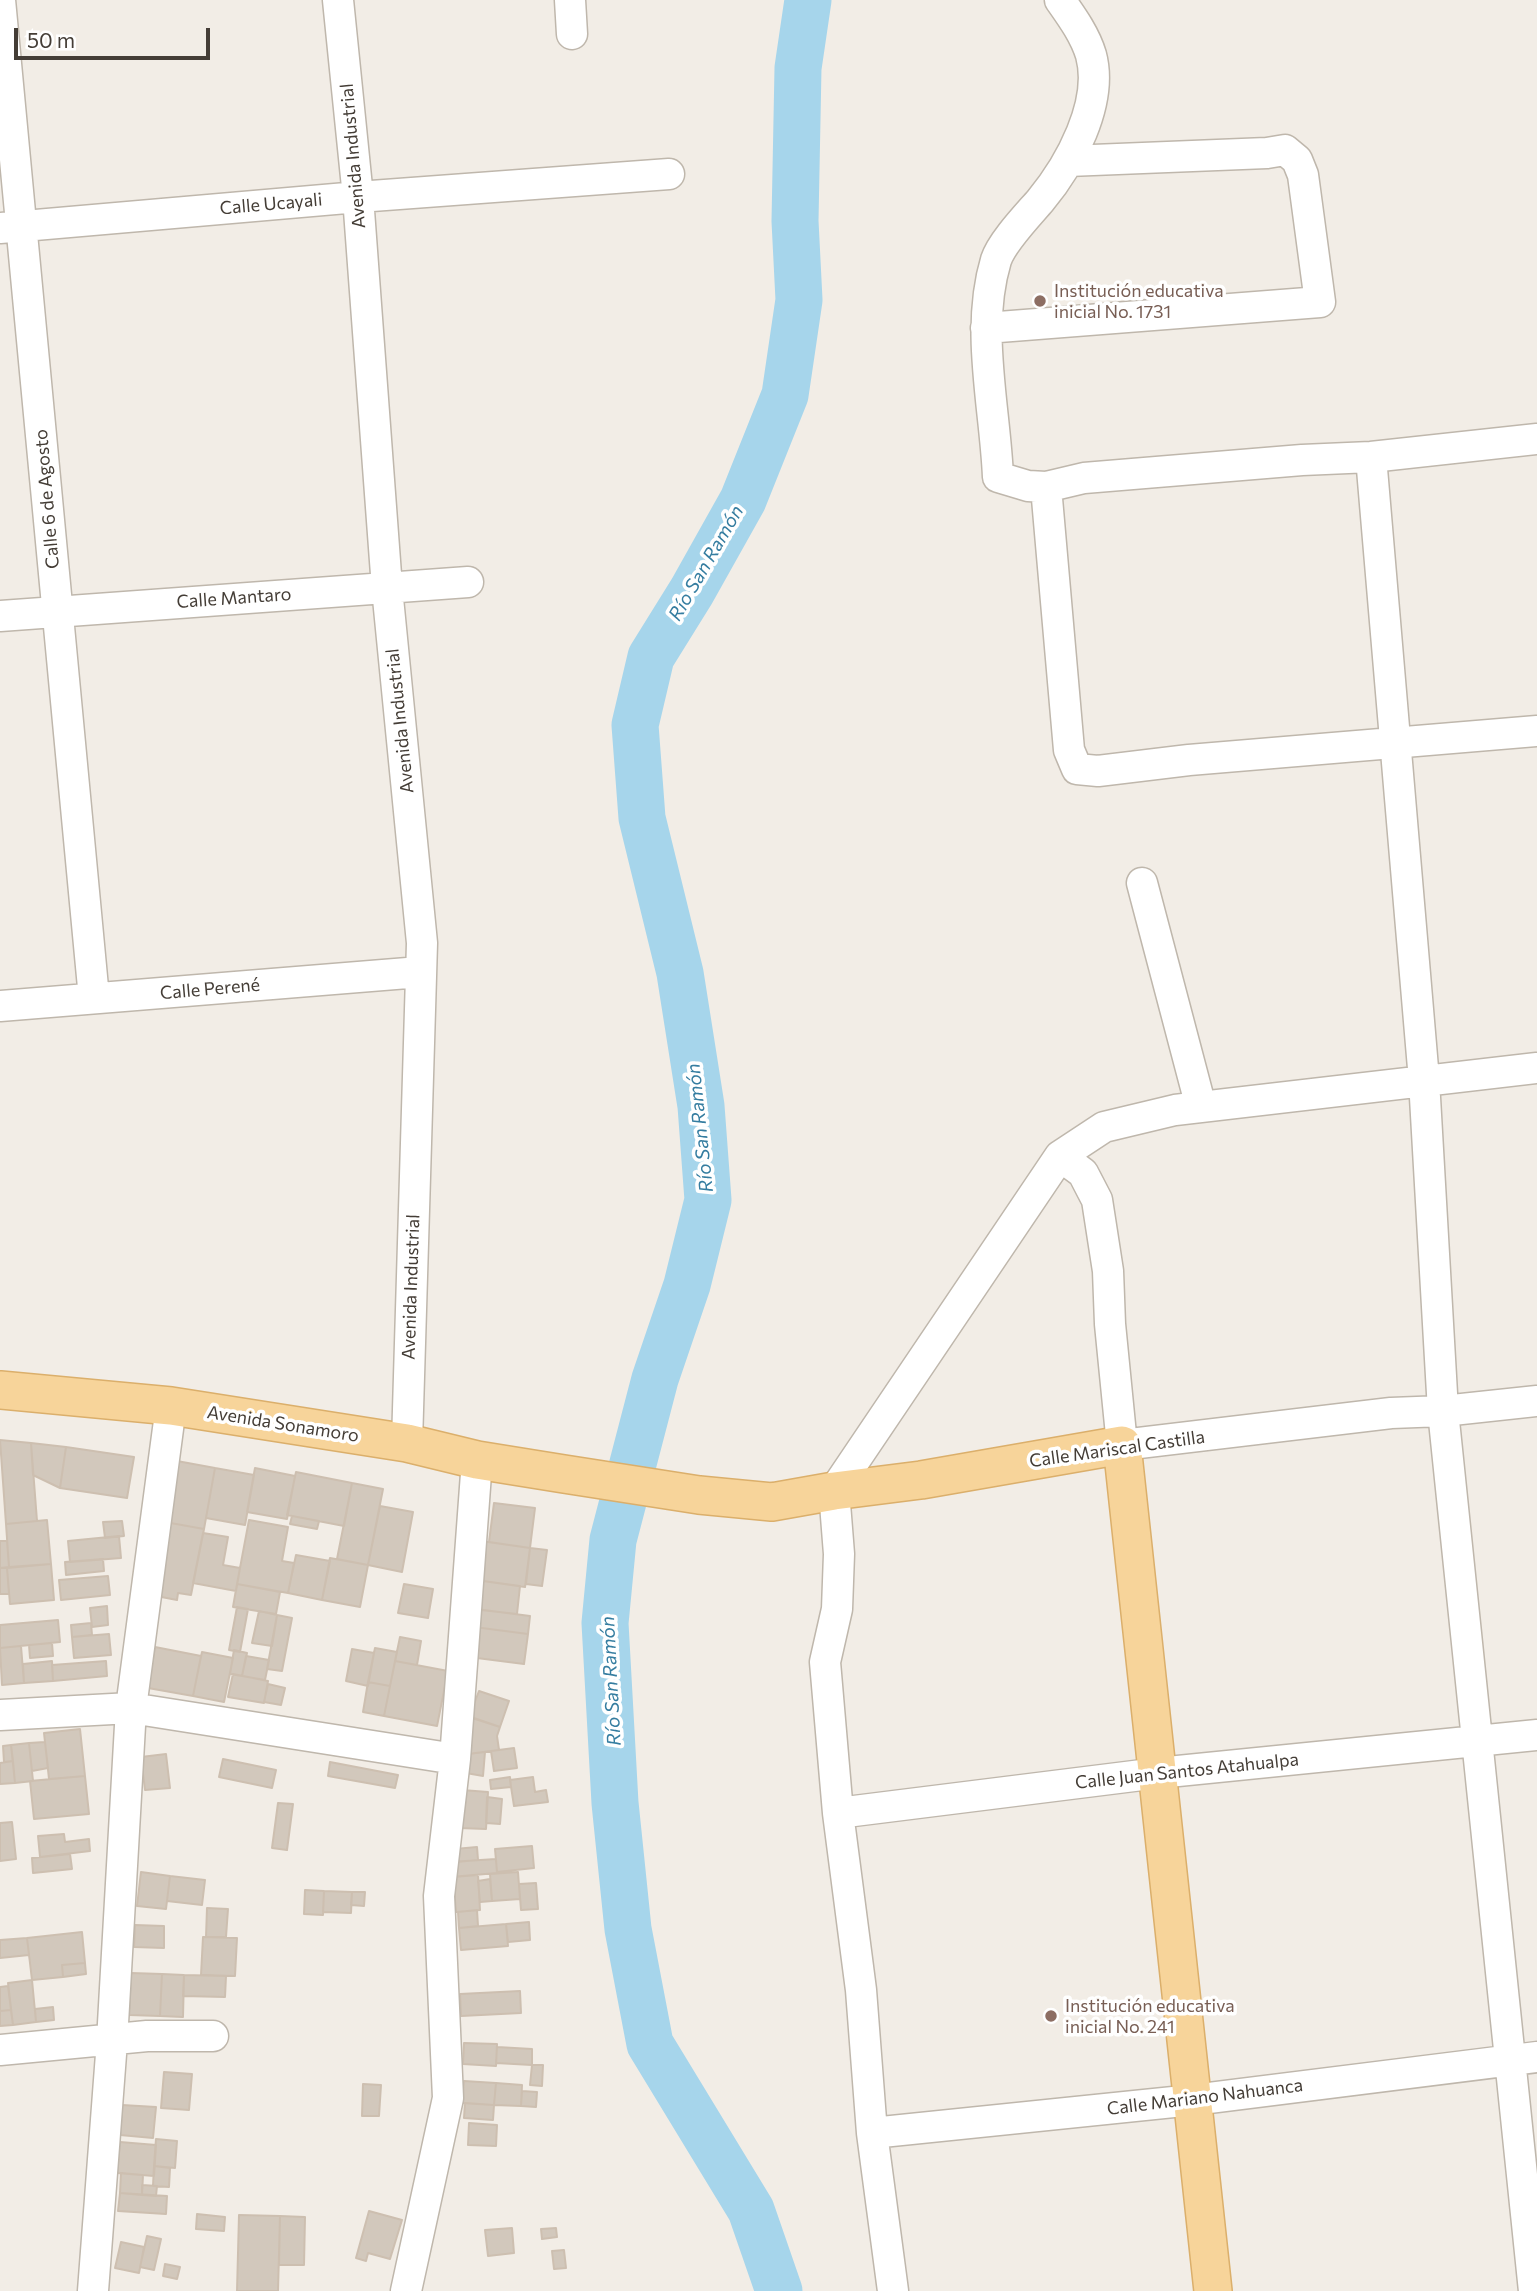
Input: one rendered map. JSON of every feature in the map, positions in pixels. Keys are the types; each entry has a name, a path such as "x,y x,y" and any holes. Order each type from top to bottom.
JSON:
{"main road":[{"name":"Avenida Sonamoro","path":"0,1390 171,1406 407,1443 477,1460 699,1495"},
{"name":"Calle Mariscal Castilla","path":"699,1495 772,1502 921,1480 1122,1445"},
{"path":"1122,1445 1213,2291"}],"street":[{"name":"Calle 6 de Agosto","path":"0,0 12,227 57,610 94,998"},
{"name":"Avenida Industrial","path":"338,0 358,197 387,587 422,943 407,1443"},
{"path":"570,0 572,34"},
{"path":"1060,0 1078,26 1091,57 1094,94 1069,161 1055,184 997,257 986,328 998,477 1027,486 1046,487 1084,478 1371,457 1537,439"},
{"path":"986,328 1320,302 1303,175 1297,160 1285,150 1069,161"},
{"name":"Calle Ucayali","path":"12,227 669,174"},
{"path":"1371,457 1424,1080 1443,1411 1475,1741 1524,2059 1534,2291"},
{"path":"1046,487 1069,750 1077,769 1098,771 1189,760 1537,731"},
{"name":"Calle Mantaro","path":"0,616 468,582"},
{"path":"1142,883 1200,1107"},
{"name":"Calle Perené","path":"0,1006 420,972"},
{"path":"893,2291 872,2133 861,1990 838,1813 825,1662 837,1609 839,1554 834,1491 1060,1156 1104,1128 1200,1107 1537,1068"},
{"path":"1060,1156 1083,1173 1097,1200 1108,1271 1110,1324 1122,1445"},
{"name":"Calle Mariscal Castilla","path":"1122,1445 1391,1413 1537,1402"},
{"path":"93,2291 112,2041 131,1708 171,1406"},
{"path":"406,2291 448,2098 439,1896 454,1759 477,1460"},
{"path":"0,1715 131,1708 454,1759"},
{"name":"Calle Juan Santos Atahualpa","path":"838,1813 1158,1773 1537,1735"},
{"path":"0,2050 147,2036 213,2036"},
{"name":"Calle Mariano Nahuanca","path":"872,2133 1193,2100 1524,2059"}],"building":[{"path":"0,1440 31,1443 37,1521 6,1524"},
{"path":"31,1443 66,1447 60,1488 33,1475"},
{"path":"66,1447 134,1457 127,1498 60,1488"},
{"path":"177,1461 215,1468 204,1529 165,1522"},
{"path":"215,1468 254,1475 245,1525 206,1518"},
{"path":"255,1468 295,1476 287,1519 247,1512"},
{"path":"296,1472 352,1483 344,1526 287,1515"},
{"path":"352,1483 383,1489 368,1565 337,1559"},
{"path":"494,1503 535,1508 530,1548 489,1542"},
{"path":"380,1506 413,1512 402,1572 368,1565"},
{"path":"292,1516 319,1521 317,1529 290,1524"},
{"path":"47,1520 51,1564 9,1567 6,1524"},
{"path":"249,1520 288,1527 282,1561 294,1563 288,1593 237,1584"},
{"path":"122,1521 124,1536 105,1538 103,1522"},
{"path":"165,1522 204,1529 191,1595 178,1593 177,1600 151,1595"},
{"path":"203,1533 228,1537 223,1565 240,1568 236,1591 193,1583"},
{"path":"119,1536 121,1558 70,1562 68,1541"},
{"path":"0,1541 7,1541 9,1567 0,1568"},
{"path":"481,1541 530,1548 525,1587 476,1580"},
{"path":"530,1548 547,1550 542,1586 526,1584"},
{"path":"296,1555 330,1561 322,1600 288,1593"},
{"path":"330,1558 368,1565 360,1607 322,1600"},
{"path":"103,1559 104,1571 66,1575 65,1562"},
{"path":"51,1564 54,1600 10,1604 7,1568"},
{"path":"0,1568 7,1568 9,1594 0,1594"},
{"path":"108,1576 110,1595 61,1600 59,1580"},
{"path":"476,1580 520,1586 517,1614 472,1609"},
{"path":"237,1584 280,1592 276,1614 233,1607"},
{"path":"404,1584 433,1589 428,1618 398,1613"},
{"path":"107,1606 108,1625 92,1627 90,1608"},
{"path":"237,1607 248,1609 240,1652 229,1650"},
{"path":"476,1609 530,1616 528,1634 474,1627"},
{"path":"259,1611 277,1615 272,1646 252,1643"},
{"path":"277,1615 292,1618 282,1671 267,1669"},
{"path":"58,1620 60,1642 0,1648 0,1625"},
{"path":"91,1623 92,1635 72,1637 71,1625"},
{"path":"474,1627 528,1634 524,1664 469,1657"},
{"path":"109,1634 111,1655 74,1658 72,1637"},
{"path":"400,1637 421,1641 417,1665 395,1661"},
{"path":"52,1643 53,1656 30,1658 29,1645"},
{"path":"21,1646 24,1683 2,1685 0,1648"},
{"path":"155,1647 201,1656 193,1696 148,1688"},
{"path":"375,1648 397,1652 390,1686 368,1682"},
{"path":"352,1649 374,1653 368,1686 346,1681"},
{"path":"234,1650 247,1653 242,1676 230,1674"},
{"path":"202,1652 233,1658 224,1702 193,1696"},
{"path":"246,1656 269,1660 265,1680 242,1676"},
{"path":"52,1661 53,1681 24,1683 23,1664"},
{"path":"106,1661 107,1676 53,1681 52,1665"},
{"path":"395,1661 448,1671 437,1726 384,1716"},
{"path":"233,1674 268,1681 264,1703 228,1697"},
{"path":"368,1682 390,1686 384,1716 363,1712"},
{"path":"268,1684 285,1688 281,1705 264,1702"},
{"path":"479,1691 509,1701 500,1727 469,1717"},
{"path":"471,1717 500,1727 497,1736 499,1750 468,1754"},
{"path":"80,1729 85,1776 49,1779 44,1733"},
{"path":"45,1742 48,1768 32,1771 29,1743"},
{"path":"29,1743 33,1781 15,1783 11,1745"},
{"path":"11,1745 13,1761 4,1762 3,1746"},
{"path":"514,1748 517,1768 494,1771 491,1751"},
{"path":"485,1752 483,1776 466,1773 468,1754"},
{"path":"166,1754 170,1788 145,1790 141,1757"},
{"path":"223,1759 276,1770 272,1788 219,1777"},
{"path":"13,1761 15,1783 0,1784 0,1763"},
{"path":"330,1762 398,1775 395,1788 328,1776"},
{"path":"85,1776 89,1814 34,1819 30,1781"},
{"path":"510,1777 511,1787 491,1789 490,1780"},
{"path":"533,1777 535,1792 546,1790 548,1802 514,1806 510,1780"},
{"path":"462,1790 488,1792 486,1829 459,1828"},
{"path":"487,1797 502,1799 500,1824 486,1823"},
{"path":"278,1803 293,1804 287,1850 272,1848"},
{"path":"12,1822 16,1859 0,1861 0,1823"},
{"path":"64,1834 65,1842 89,1839 90,1851 40,1857 38,1836"},
{"path":"532,1846 534,1868 497,1872 495,1849"},
{"path":"477,1847 478,1860 456,1862 455,1849"},
{"path":"70,1854 72,1869 33,1873 32,1858"},
{"path":"496,1859 497,1873 451,1877 450,1862"},
{"path":"141,1872 170,1876 166,1909 137,1906"},
{"path":"518,1872 520,1899 492,1901 490,1874"},
{"path":"478,1875 480,1910 456,1912 453,1877"},
{"path":"170,1876 205,1880 202,1905 167,1901"},
{"path":"490,1879 492,1901 480,1902 478,1881"},
{"path":"536,1883 538,1909 521,1910 519,1884"},
{"path":"305,1890 324,1891 323,1915 304,1914"},
{"path":"324,1891 352,1892 351,1913 323,1912"},
{"path":"352,1892 365,1892 364,1906 351,1905"},
{"path":"207,1908 228,1909 226,1937 206,1937"},
{"path":"477,1910 478,1926 459,1928 458,1912"},
{"path":"529,1922 530,1940 508,1942 506,1924"},
{"path":"506,1924 508,1946 461,1950 459,1928"},
{"path":"135,1925 164,1926 164,1948 134,1947"},
{"path":"82,1932 85,1963 62,1965 63,1977 32,1980 27,1938"},
{"path":"203,1937 237,1938 235,1976 201,1975"},
{"path":"27,1938 29,1955 0,1958 0,1940"},
{"path":"85,1963 86,1974 63,1977 62,1965"},
{"path":"131,1973 162,1974 160,2016 129,2015"},
{"path":"162,1974 184,1975 183,2017 160,2016"},
{"path":"184,1975 226,1976 225,1997 183,1996"},
{"path":"32,1980 36,2022 13,2025 8,1983"},
{"path":"8,1986 11,2010 0,2011 0,1987"},
{"path":"520,1991 521,2013 461,2016 460,1994"},
{"path":"53,2007 54,2020 36,2022 35,2009"},
{"path":"11,2010 13,2025 0,2026 0,2011"},
{"path":"464,2043 497,2044 496,2066 463,2064"},
{"path":"497,2047 532,2049 532,2065 496,2063"},
{"path":"532,2065 543,2065 542,2086 530,2085"},
{"path":"164,2072 192,2074 189,2110 161,2108"},
{"path":"464,2081 496,2083 494,2105 462,2103"},
{"path":"496,2083 522,2085 521,2106 494,2105"},
{"path":"363,2084 381,2085 379,2116 362,2116"},
{"path":"522,2091 537,2092 536,2107 521,2106"},
{"path":"465,2103 494,2105 493,2120 464,2118"},
{"path":"122,2105 156,2107 153,2138 120,2135"},
{"path":"469,2123 497,2125 496,2146 468,2145"},
{"path":"156,2139 177,2141 175,2168 154,2166"},
{"path":"120,2142 156,2145 154,2176 117,2173"},
{"path":"154,2166 170,2168 169,2187 153,2186"},
{"path":"121,2173 143,2175 142,2195 120,2193"},
{"path":"142,2185 157,2186 156,2196 142,2195"},
{"path":"120,2193 167,2196 166,2214 118,2211"},
{"path":"369,2211 402,2220 390,2259 368,2253 366,2261 356,2258"},
{"path":"197,2214 225,2217 224,2231 196,2229"},
{"path":"239,2215 280,2216 278,2291 237,2291"},
{"path":"280,2216 305,2217 304,2265 279,2265"},
{"path":"512,2228 514,2253 488,2256 485,2230"},
{"path":"556,2228 557,2237 542,2239 541,2229"},
{"path":"147,2236 161,2239 154,2270 140,2267"},
{"path":"121,2242 144,2247 139,2273 115,2268"},
{"path":"564,2250 566,2268 554,2269 552,2251"},
{"path":"165,2264 180,2267 177,2279 163,2276"}],"waterway":[{"name":"Río San Ramón","path":"779,2291 751,2210 650,2044 628,1929 615,1803 605,1623 613,1540 655,1379 687,1285 708,1200 701,1106 680,973 642,818 635,725 651,657 743,500 785,395 799,300 795,221 798,68 808,0"}],"place":[{"name":"Institución educativa inicial No. 1731","path":"1040,301"},
{"name":"Institución educativa inicial No. 241","path":"1051,2016"}]}
